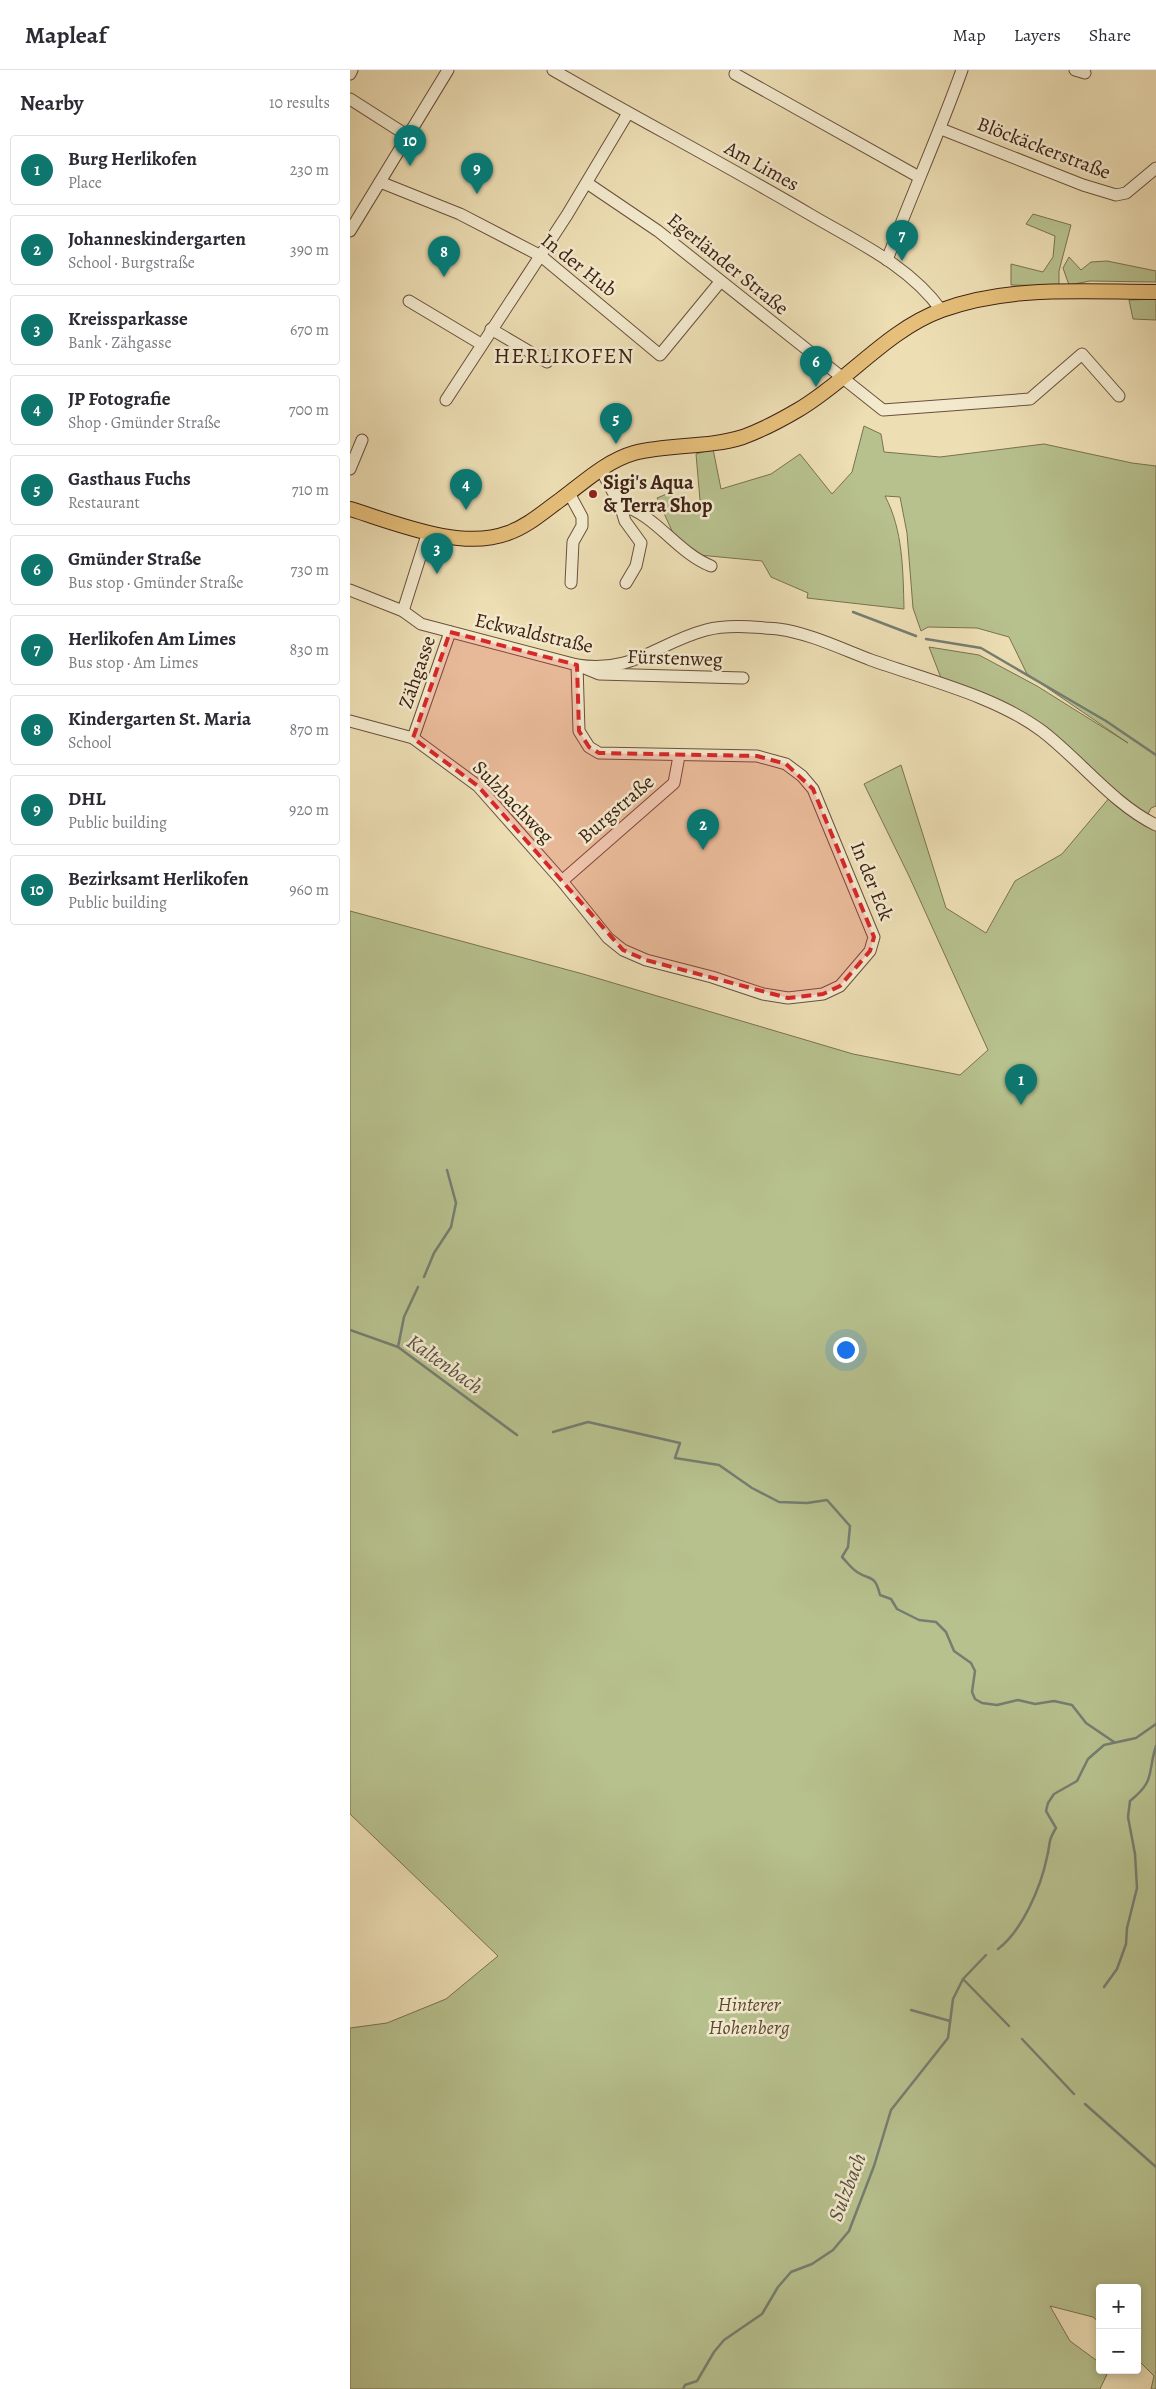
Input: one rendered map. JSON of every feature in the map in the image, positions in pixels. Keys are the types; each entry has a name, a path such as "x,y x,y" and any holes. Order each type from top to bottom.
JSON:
{"main road":[{"path":"350,508 428,532 456,538 506,534 526,525 617,459 636,453 742,437 775,423 842,380 891,338 941,310 978,299 1013,293 1156,292"}],"street":[{"path":"350,74 352,70"},
{"path":"350,231 448,70"},
{"name":"Am Limes","path":"553,70 765,188 887,260 920,284 941,310"},
{"path":"887,260 919,176 941,129 962,70"},
{"path":"735,74 919,176"},
{"path":"350,98 408,136"},
{"path":"446,400 481,344 541,256 628,113"},
{"name":"Blöckäckerstraße","path":"941,129 1083,185 1116,195 1126,193 1156,168"},
{"name":"In der Hub","path":"380,182 460,214 541,256 660,355 720,282"},
{"name":"Egerländer Straße","path":"587,182 658,231 842,380 883,410 1030,400 1082,354 1119,396"},
{"path":"409,301 481,344"},
{"path":"491,329 547,362"},
{"path":"350,469 362,440"},
{"path":"601,470 620,505 625,521 642,543 636,566 626,582"},
{"path":"569,493 579,507 582,517 582,526 573,542 571,583"},
{"path":"620,505 634,508 695,559 711,566"},
{"name":"Zähgasse","path":"414,738 450,632 421,624 403,611 428,532"},
{"path":"350,590 403,611"},
{"name":"Eckwaldstraße","path":"450,632 577,665 596,668 635,661 685,637 715,628 780,630 812,638 968,694 1015,714 1042,732 1119,799 1156,825"},
{"name":"Fürstenweg","path":"577,665 599,674 743,678"},
{"name":"In der Eck","path":"562,881 608,938 623,950 646,960 712,977 763,994 788,998 823,994 840,986 870,951 874,937 814,789 802,776 786,764 774,759 757,756 599,753 582,740 578,731 577,665"},
{"name":"Sulzbachweg","path":"350,721 414,738 478,786 562,881"},
{"name":"Burgstraße","path":"562,881 674,783 679,756"}],"highlighted area":[{"path":"450,632 577,665 579,731 589,747 599,753 757,756 786,764 813,789 874,937 870,951 840,986 823,994 788,998 646,960 623,950 478,786 413,738"}],"green space":[{"path":"1033,214 1071,225 1059,271 1059,286 1011,285 1011,264 1043,272 1053,257 1055,236 1026,224"},
{"path":"1069,257 1081,270 1091,262 1107,261 1156,271 1156,282 1090,281 1069,285 1063,268"},
{"path":"1156,299 1156,320 1133,319 1129,300"},
{"path":"864,426 881,434 884,452 940,457 1044,444 1132,463 1156,466 1156,806 1151,808 1147,816 1045,733 943,683 929,647 979,655 1037,686 1128,743 1027,674 1009,637 977,628 928,627 921,631 913,608 907,533 900,497 885,496 899,536 904,609 807,598 808,593 771,577 762,561 699,555 673,533 657,498 669,493 678,508 700,500 696,454 713,449 721,489 771,474 800,454 832,494 852,472"},
{"name":"Hinterer Hohenberg","path":"901,765 946,908 986,933 1015,881 1062,854 1110,797 1156,829 1156,2389 1151,2389 1154,2376 1141,2363 1141,2284 1096,2284 1096,2320 1093,2317 1050,2306 1070,2341 1096,2360 1096,2374 1107,2374 1100,2389 350,2389 350,2028 387,2023 446,1999 498,1956 350,1814 350,911 583,974 853,1054 960,1075 988,1050 909,876 864,784"}],"waterway":[{"path":"853,612 916,636"},
{"path":"926,639 981,648 1106,721 1156,755"},
{"path":"424,1277 434,1253 451,1227 456,1203 447,1170"},
{"path":"398,1347 404,1317 418,1287"},
{"name":"Kaltenbach","path":"350,1330 398,1347 517,1435"},
{"name":"Kaltenbach","path":"553,1432 588,1422 680,1443 675,1458 719,1465 752,1488 779,1502 807,1503 827,1500 850,1526 848,1547 842,1557 855,1570 872,1579 880,1595 891,1599 897,1609 919,1620 936,1622 946,1632 954,1651 971,1663 975,1671 972,1692 975,1699 982,1703 997,1705 1018,1700 1035,1704 1054,1701 1072,1705 1086,1723 1114,1742"},
{"name":"Sulzbach","path":"998,1949 1015,1931 1035,1895 1044,1869 1050,1840 1056,1828 1046,1811 1048,1803 1054,1794 1077,1781 1088,1759 1104,1745 1136,1738 1156,1724"},
{"path":"1104,1987 1117,1969 1126,1944 1127,1928 1137,1888 1135,1854 1128,1817 1130,1801 1147,1782 1156,1746"},
{"name":"Sulzbach","path":"683,2389 685,2385 697,2381 714,2352 724,2340 762,2314 778,2287 791,2272 812,2264 833,2250 849,2231 874,2166 891,2110 948,2038 953,1999 963,1979 986,1955"},
{"path":"963,1979 1009,2026"},
{"path":"911,2010 950,2021"},
{"path":"1022,2039 1074,2094"},
{"path":"1085,2104 1156,2167"}],"place":[{"name":"Bezirksamt Herlikofen","path":"410,166"},
{"name":"DHL","path":"477,194"},
{"name":"Herlikofen Am Limes","path":"902,261"},
{"name":"Kindergarten St. Maria","path":"444,277"},
{"name":"Gmünder Straße","path":"816,387"},
{"name":"Gasthaus Fuchs","path":"616,444"},
{"name":"Sigi's Aqua & Terra Shop","path":"593,494"},
{"name":"JP Fotografie","path":"466,510"},
{"name":"Kreissparkasse","path":"437,574"},
{"name":"Johanneskindergarten","path":"703,850"},
{"name":"Burg Herlikofen","path":"1021,1105"}],"district":[{"name":"HERLIKOFEN","path":"564,356"}]}
